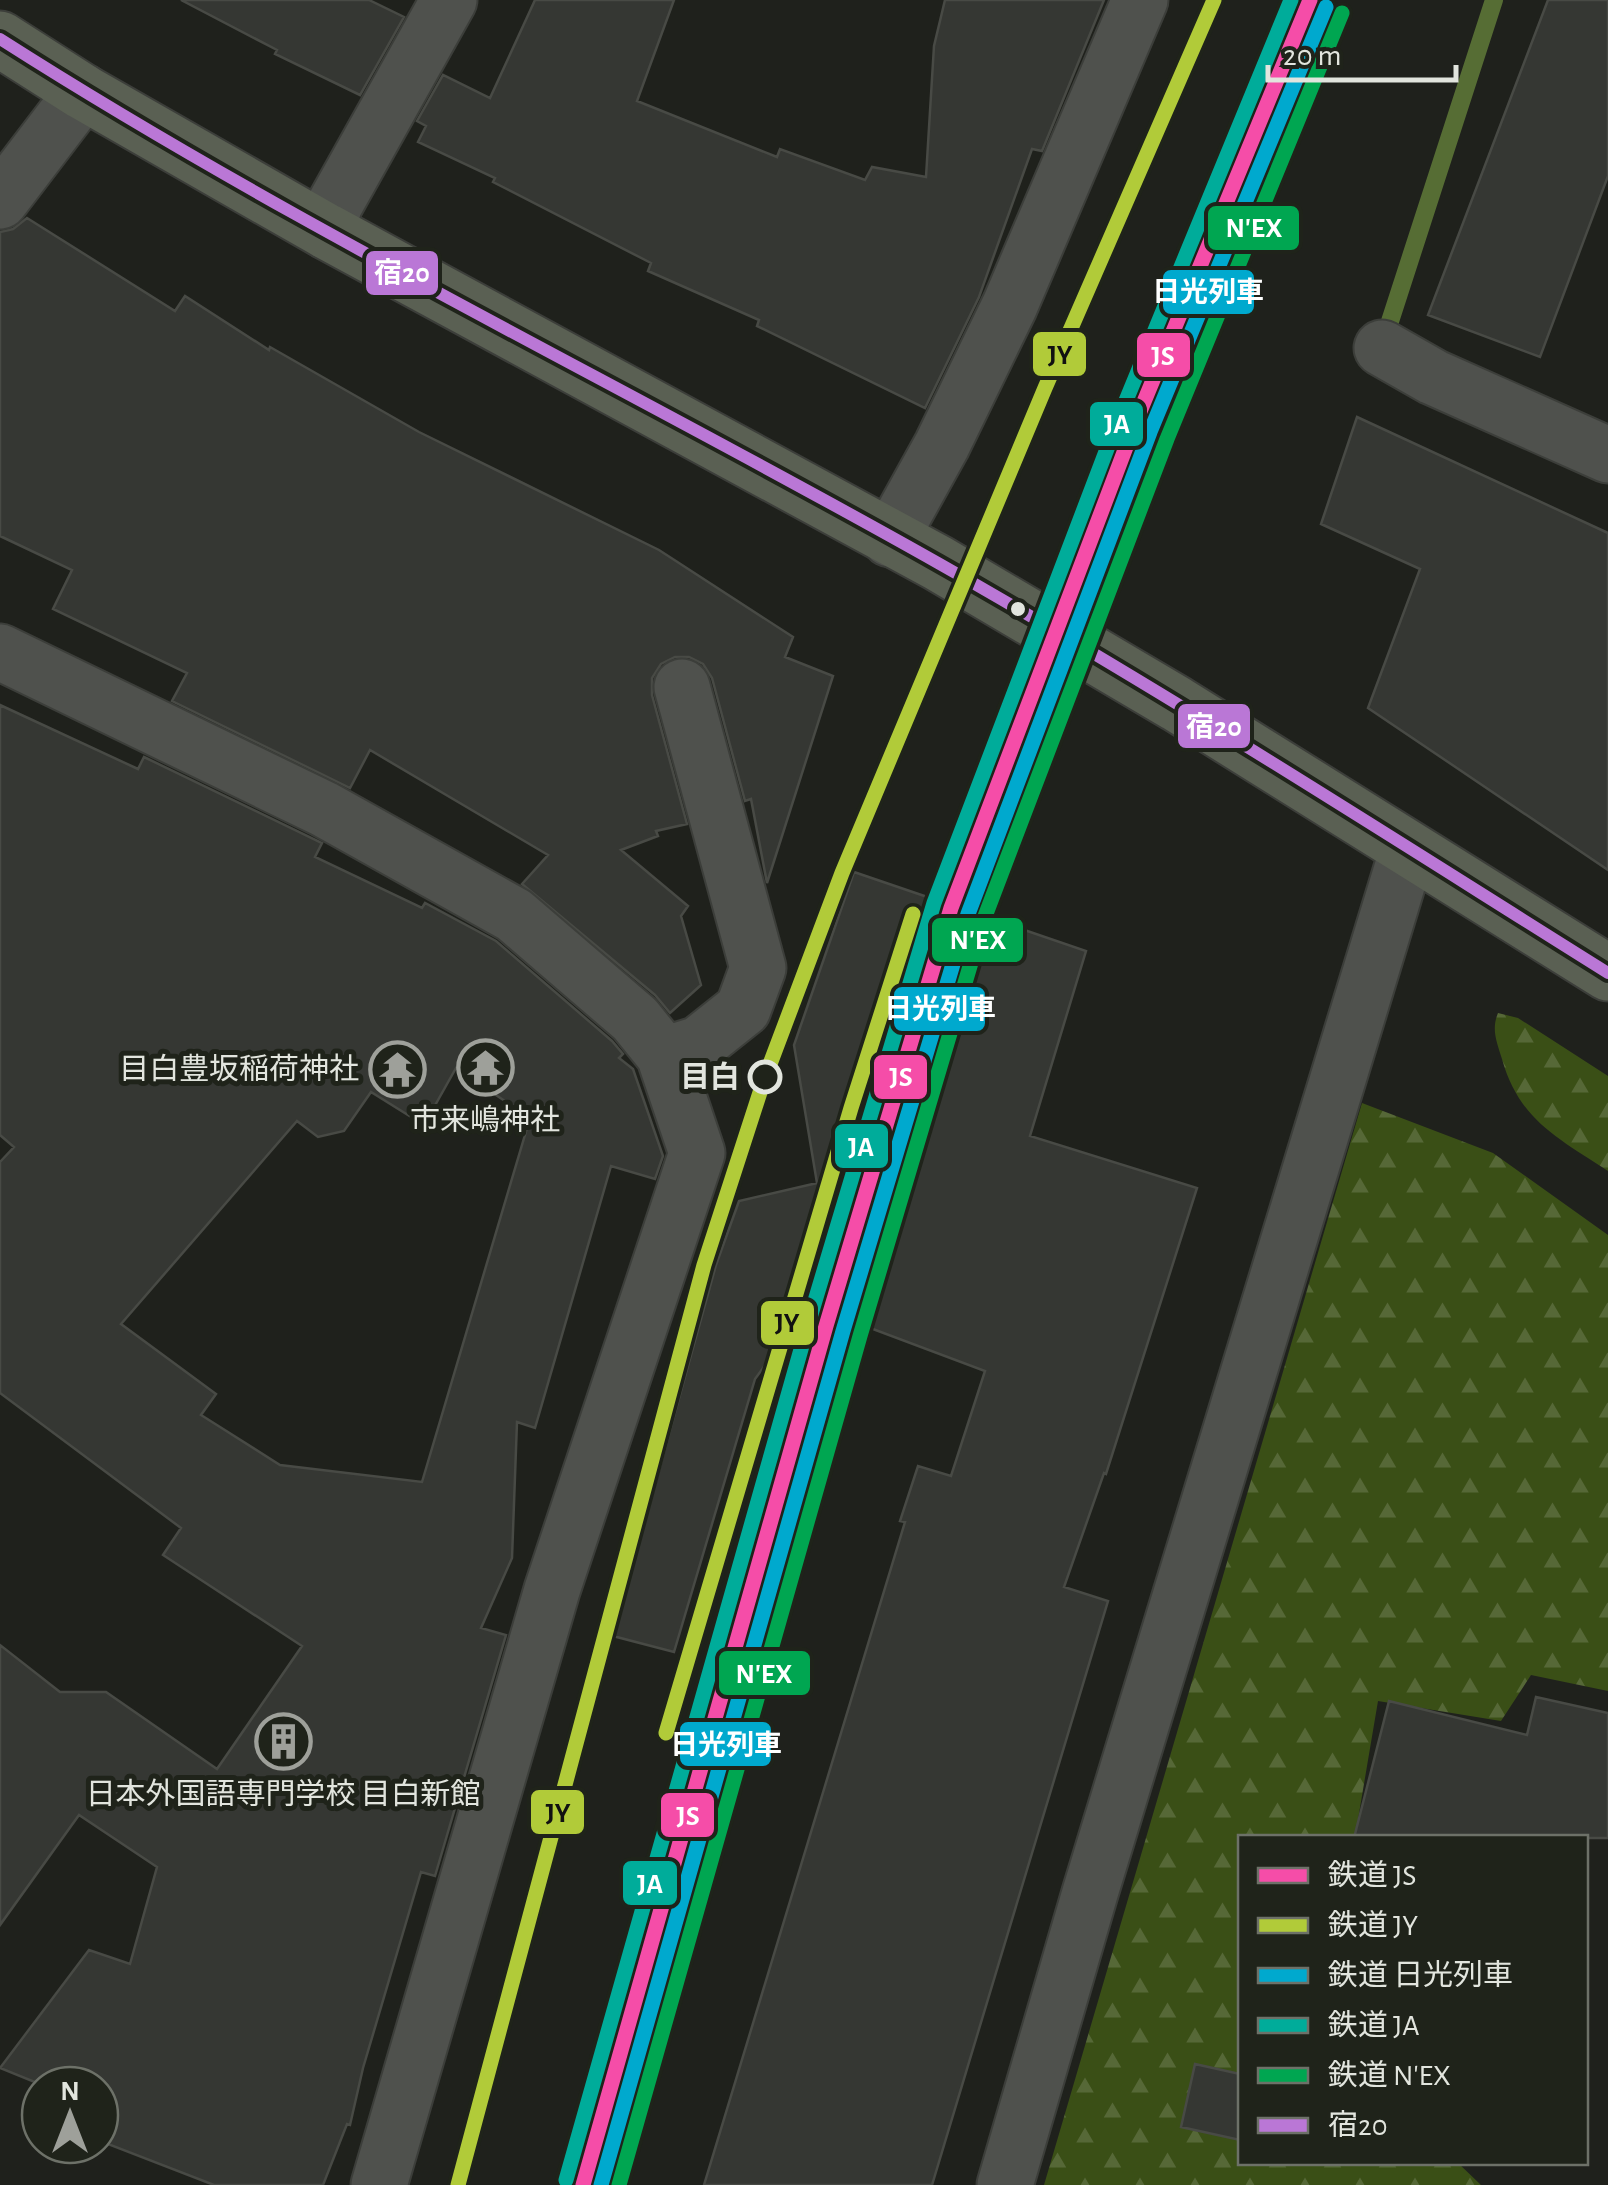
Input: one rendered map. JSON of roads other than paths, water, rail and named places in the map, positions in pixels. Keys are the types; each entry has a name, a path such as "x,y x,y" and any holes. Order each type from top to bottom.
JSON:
{"main road":[{"path":"0,39 83,92 326,231 938,563 1178,704 1608,973"}],"street":[{"path":"326,231 335,204 449,0"},
{"path":"890,539 1010,305 1140,0"},
{"path":"0,201 83,92"},
{"path":"1382,348 1434,377 1608,454"},
{"path":"0,652 324,809 514,915 635,1020 664,1055 697,1153 552,1590 379,2185"},
{"path":"664,1055 699,1044 743,1009 758,968 682,687"},
{"path":"1005,2185 1408,848"}],"waterway":[{"path":"1383,343 1494,0"}],"rail line":[{"name":"JY","path":"458,2185 704,1265 764,1080 842,873 1045,388 1214,0"},
{"name":"JA","path":"566,2180 809,1321 934,903 1118,420 1291,0"},
{"name":"JS","path":"583,2185 826,1326 951,908 1134,426 1310,0"},
{"name":"日光列車","path":"601,2185 843,1331 968,914 1150,432 1326,7"},
{"name":"N'EX","path":"619,2185 860,1336 984,919 1167,439 1342,13"},
{"name":"JY","path":"666,1733 851,1108 913,914"}],"place":[{"name":"市来嶋神社","path":"485,1068"},
{"name":"目白豊坂稲荷神社","path":"398,1069"},
{"name":"目白","path":"765,1077"},
{"name":"日本外国語専門学校 目白新館","path":"283,1741"}]}
